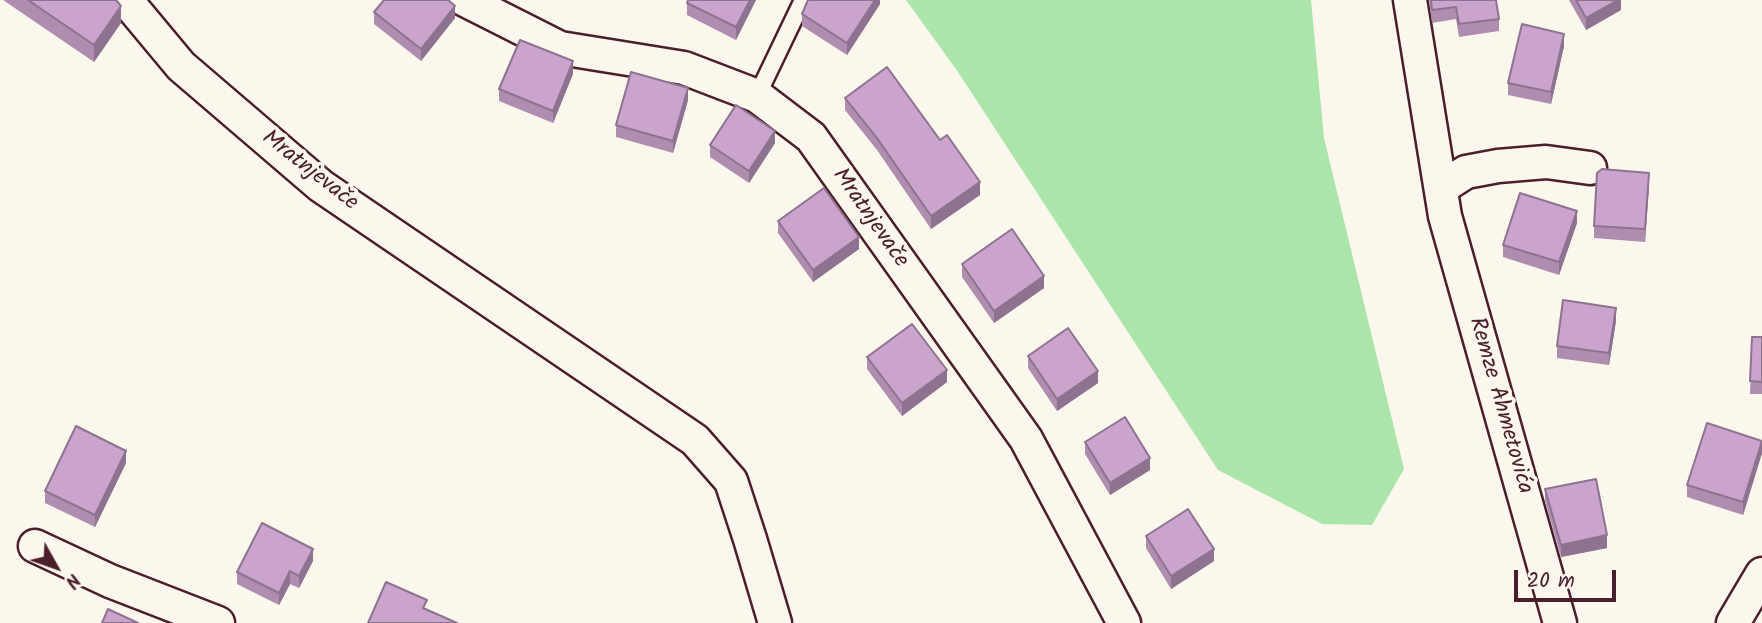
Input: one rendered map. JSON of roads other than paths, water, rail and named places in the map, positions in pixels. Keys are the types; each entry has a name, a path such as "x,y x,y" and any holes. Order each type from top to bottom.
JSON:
{"street":[{"name":"Mratnjevače","path":"126,0 181,66 321,186 695,440 731,481 775,623"},
{"name":"Mratnjevače","path":"465,0 560,48 684,68 757,96 811,137 1026,439 1124,623"},
{"name":"Remze Ahmetovića","path":"1410,0 1445,216 1560,623"},
{"path":"1441,188 1466,172 1498,166 1546,162 1590,168"},
{"path":"35,546 110,581 218,623"},
{"path":"1733,623 1762,574"}],"lane":[{"path":"757,96 803,0"}]}
